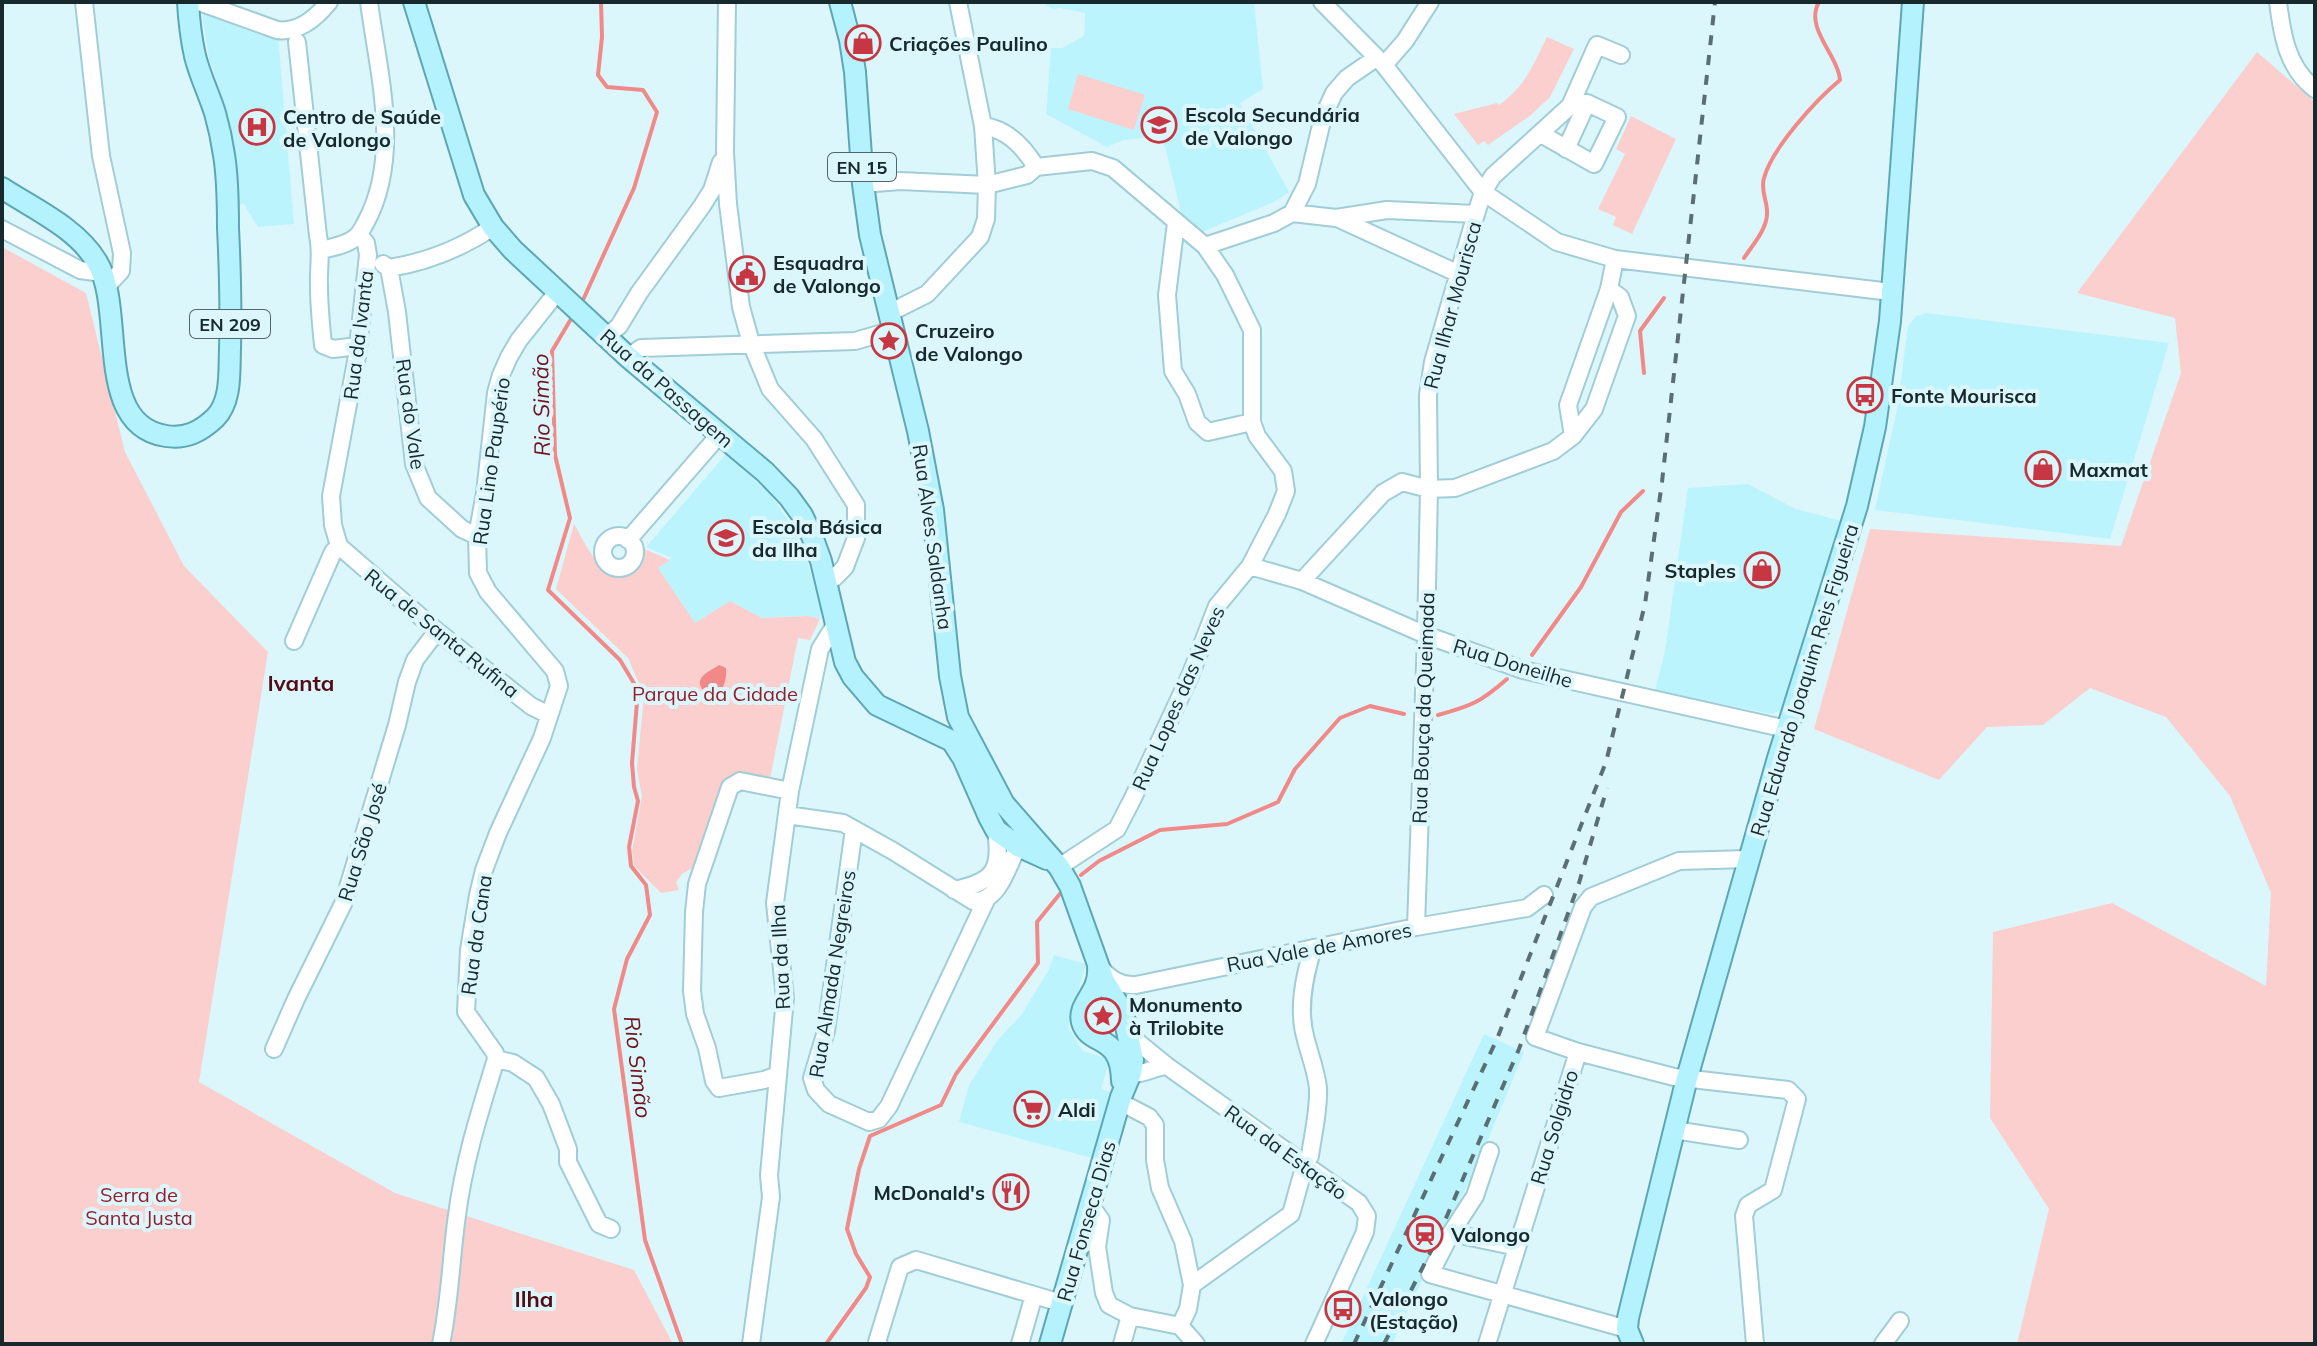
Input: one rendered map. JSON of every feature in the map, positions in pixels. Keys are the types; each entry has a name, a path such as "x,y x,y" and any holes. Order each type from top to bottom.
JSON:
{"main road":[{"name":"EN 209","path":"2,188 64,228 84,245 98,263 104,279 118,390 127,410 142,426 163,435 182,437 202,430 219,414 228,391 230,284 225,158 216,115 196,59 188,2"},
{"name":"Rua da Passagem","path":"414,2 474,195 493,227 513,250 606,337 765,472 789,497 812,536 845,662 863,691 877,705 962,737"},
{"name":"EN 15","path":"840,2 855,72 870,235 891,322"},
{"name":"Rua Eduardo Joaquim Reis Figueira","path":"1630,1337 1628,1318 1687,1078 1748,859 1857,506 1875,427 1885,370 1913,2"},
{"name":"Rua Alves Saldanha","path":"891,322 918,431 933,510 950,676 962,737"},
{"path":"962,737 1018,831 1018,846"},
{"path":"962,737 963,758 996,830 1018,846 1059,867"},
{"path":"1004,804 1059,867 1070,886 1098,964"},
{"name":"Rua Fonseca Dias","path":"1052,1336 1091,1206 1138,1077 1119,1003 1098,981 1098,964"},
{"path":"1104,1041 1118,1031 1119,1003"},
{"name":"Rua Fonseca Dias","path":"1119,1003 1085,1004 1081,1017 1086,1030 1104,1041 1121,1064 1138,1077"}],"street":[{"path":"2,229 80,270 104,279 121,271 122,253 101,156 84,2"},
{"path":"199,2 289,32 305,24 329,2"},
{"path":"322,250 347,243 359,235 375,206 385,142 385,118 372,22 376,2"},
{"path":"727,2 725,152 741,307 751,343 770,389 814,439 856,505 856,538 845,567 834,578 825,581"},
{"path":"628,357 641,348 855,341 891,322 927,294 980,237 986,219 987,185 983,126 958,2"},
{"path":"1322,2 1380,62 1483,192 1557,242 1615,259 1891,292"},
{"path":"1205,246 1274,223 1292,213 1307,184 1323,117 1334,93 1347,78 1380,62 1405,41 1430,2"},
{"path":"2278,2 2288,55 2307,83 2315,89"},
{"path":"297,42 322,250 319,286 323,345 358,351"},
{"path":"1566,149 1597,45 1621,55"},
{"path":"1483,192 1493,176 1578,105"},
{"path":"1541,134 1594,164 1617,117 1578,105"},
{"path":"983,126 997,128 1012,138 1028,153 1036,167"},
{"path":"606,337 619,326 644,285 702,206 712,190 725,152"},
{"path":"863,184 900,181 987,185 1027,175 1036,167 1092,161 1113,168 1205,246 1225,275 1252,330 1252,422 1208,432 1197,422 1187,394 1173,371 1167,295 1176,223"},
{"name":"Rua Ilhar Mourisca","path":"1429,489 1428,395 1433,362 1483,192"},
{"path":"1292,213 1336,218 1387,210 1476,214"},
{"path":"1336,218 1459,274"},
{"path":"368,255 389,268 434,258 465,245 493,227"},
{"name":"Rua da Ivanta","path":"339,546 333,525 331,496 358,351 368,255 366,243 359,235"},
{"path":"1573,436 1568,405 1609,289 1615,259"},
{"name":"Rua do Vale","path":"389,268 414,464 428,498 462,529 477,536"},
{"path":"1302,581 1383,493 1402,482 1429,489 1455,488 1553,451 1573,436 1594,409 1627,316 1620,297 1609,289"},
{"name":"Rua Lino Paupério","path":"549,715 559,686 555,671 488,592 478,573 477,536 501,375 519,340 558,291"},
{"name":"Rua Lopes das Neves","path":"1059,867 1117,829 1190,676 1217,606 1250,566 1277,514 1286,491 1283,471 1257,436 1252,422"},
{"path":"628,540 720,434"},
{"name":"Rua Bouça da Queimada","path":"1416,927 1429,489"},
{"path":"294,641 333,552 339,546"},
{"name":"Rua de Santa Rufina","path":"339,546 437,631 531,706 549,715"},
{"name":"Rua Doneilhe","path":"1250,566 1302,581 1426,635 1523,670 1787,729"},
{"name":"Rua da Ilha","path":"751,1344 771,1197 769,1175 785,998 775,903 790,791 820,649 835,625"},
{"name":"Rua São José","path":"274,1049 343,904 407,682 415,660 437,631"},
{"name":"Rua da Cana","path":"496,1059 466,1012 469,950 484,870 542,738 549,715"},
{"path":"778,1075 719,1088 714,1081 695,1014 692,991 694,912 697,884 730,787 740,781 790,791"},
{"path":"787,815 843,823 973,901 986,900 997,888 1018,846"},
{"name":"Rua Almada Negreiros","path":"854,829 826,1031 812,1078 816,1090 829,1104 869,1122 879,1119 889,1106 986,900"},
{"path":"954,890 975,886 989,876 997,864 999,852 996,830"},
{"name":"Rua Solgidro","path":"1487,1344 1578,1052 1535,1037 1583,907 1591,897 1679,861 1748,859"},
{"name":"Rua Vale de Amores","path":"1119,1003 1313,948 1527,908 1544,895"},
{"path":"1192,1285 1291,1214 1310,1156 1318,1091 1315,1064 1305,1037 1302,997 1304,976 1313,948"},
{"path":"1098,964 1113,980 1119,1003"},
{"path":"1578,1052 1674,1077 1788,1090 1797,1099 1773,1190 1748,1205 1744,1216 1755,1344"},
{"path":"441,1344 470,1139 496,1059 513,1063 536,1078 551,1104 568,1149 568,1162 599,1224 611,1229"},
{"path":"1138,1077 1149,1117 1155,1125 1155,1160 1160,1188 1183,1241 1192,1285 1188,1309 1180,1326"},
{"name":"Rua da Estação","path":"1138,1077 1305,1164 1359,1203 1367,1216 1365,1232 1314,1344"},
{"path":"1674,1130 1739,1140"},
{"path":"1490,1151 1475,1196 1430,1274 1630,1337"},
{"path":"1091,1206 1101,1220 1097,1247 1104,1293 1109,1305 1130,1316 1180,1326 1196,1344"},
{"path":"1451,1233 1517,1247"},
{"path":"879,1344 882,1321 900,1267 916,1260 1061,1303"},
{"path":"1020,1344 1034,1295"},
{"path":"1122,1344 1130,1316"},
{"path":"1027,1320 1052,1336"},
{"path":"1883,1344 1900,1321"}],"shaded area":[{"name":"Escola Secundária de Valongo","path":"1040,2 1254,2 1263,89 1240,103 1289,192 1274,202 1202,232 1182,217 1160,136 1124,140 1107,147 1046,114 1051,48 1062,48 1084,36 1085,13 1053,9"},
{"name":"Centro de Saúde de Valongo","path":"201,7 278,34 294,224 258,227 244,204 238,205 235,153 224,102 209,59"},
{"path":"1926,313 2169,343 2110,539 1875,510 1897,409 1908,326 1916,316"},
{"name":"Escola Básica da Ilha","path":"726,454 770,494 795,530 821,609 820,619 807,616 762,618 730,601 695,623 658,568 672,558 646,547"},
{"path":"1748,484 1796,509 1842,521 1786,702 1780,711 1772,714 1655,691 1665,651 1688,488"},
{"path":"719,665 726,668 725,683 716,693 706,694 700,680"},
{"path":"1054,955 1086,964 1068,1027 1083,1051 1110,1059 1101,1089 1110,1092 1092,1158 959,1122 969,1085 997,1041 1022,1014"},
{"path":"1484,1034 1524,1052 1483,1152 1392,1344 1341,1344"}],"green space":[{"path":"1547,37 1574,49 1550,97 1531,115 1488,145 1484,141 1478,145 1454,114 1499,105 1508,98 1528,74"},
{"path":"2257,52 2315,102 2315,1344 2017,1344 2049,1209 1990,1118 1993,932 2112,903 2266,986 2271,893 2230,796 2166,717 2090,688 2043,725 1987,727 1939,780 1814,729 1870,529 2121,546 2181,373 2175,318 2077,293"},
{"path":"1078,74 1145,95 1134,130 1068,109"},
{"path":"1631,116 1676,139 1632,234 1613,225 1616,217 1598,209 1625,154 1616,149"},
{"name":"Serra de Santa Justa","path":"2,247 86,293 125,452 184,566 268,652 199,1082 395,1193 634,1270 673,1344 2,1344"},
{"name":"Parque da Cidade","path":"574,524 597,562 614,575 636,569 642,548 670,560 658,568 695,623 730,601 762,618 808,616 820,619 810,640 798,638 770,779 735,773 725,781 698,865 682,874 676,882 679,890 661,893 634,866 632,851 642,796 637,769 644,695 628,658 556,589"}],"waterway":[{"name":"Rio Simão","path":"583,300 634,188 657,112 643,90 607,87 598,75 602,37 601,2"},
{"path":"1744,258 1765,226 1767,210 1763,183 1776,153 1796,125 1840,80 1816,22 1819,2"},
{"path":"1644,373 1640,331 1664,298"},
{"name":"Rio Simão","path":"571,319 552,351 555,455 570,518 548,590 620,660 638,690 632,763 638,801 629,847 631,866 646,885 650,915 627,959 614,1009 645,1240 682,1344"},
{"path":"1532,655 1581,587 1621,512 1643,491"},
{"path":"1438,715 1475,702 1507,679"},
{"path":"1081,875 1099,861 1160,830 1227,824 1278,802 1295,769 1340,718 1370,706 1404,714"},
{"path":"826,1344 866,1288 870,1277 856,1254 847,1229 859,1169 870,1136 941,1105 956,1074 1038,963 1037,922 1063,890"}],"railway":[{"path":"1354,1344 1497,1039 1606,762 1645,604 1662,482 1715,2"},
{"path":"1384,1344 1437,1239 1519,1049 1579,883 1607,788"}],"place":[{"name":"Criações Paulino","path":"863,43"},
{"name":"Escola Secundária de Valongo","path":"1159,125"},
{"name":"Centro de Saúde de Valongo","path":"257,127"},
{"name":"Esquadra de Valongo","path":"747,274"},
{"name":"Cruzeiro de Valongo","path":"889,341"},
{"name":"Fonte Mourisca","path":"1865,395"},
{"name":"Maxmat","path":"2043,469"},
{"name":"Escola Básica da Ilha","path":"726,538"},
{"name":"Staples","path":"1762,570"},
{"name":"Monumento à Trilobite","path":"1103,1016"},
{"name":"Aldi","path":"1032,1109"},
{"name":"McDonald's","path":"1011,1192"},
{"name":"Valongo","path":"1425,1234"},
{"name":"Valongo (Estação)","path":"1343,1309"}],"district":[{"name":"Ivanta","path":"301,683"},
{"name":"Ilha","path":"534,1299"}]}
